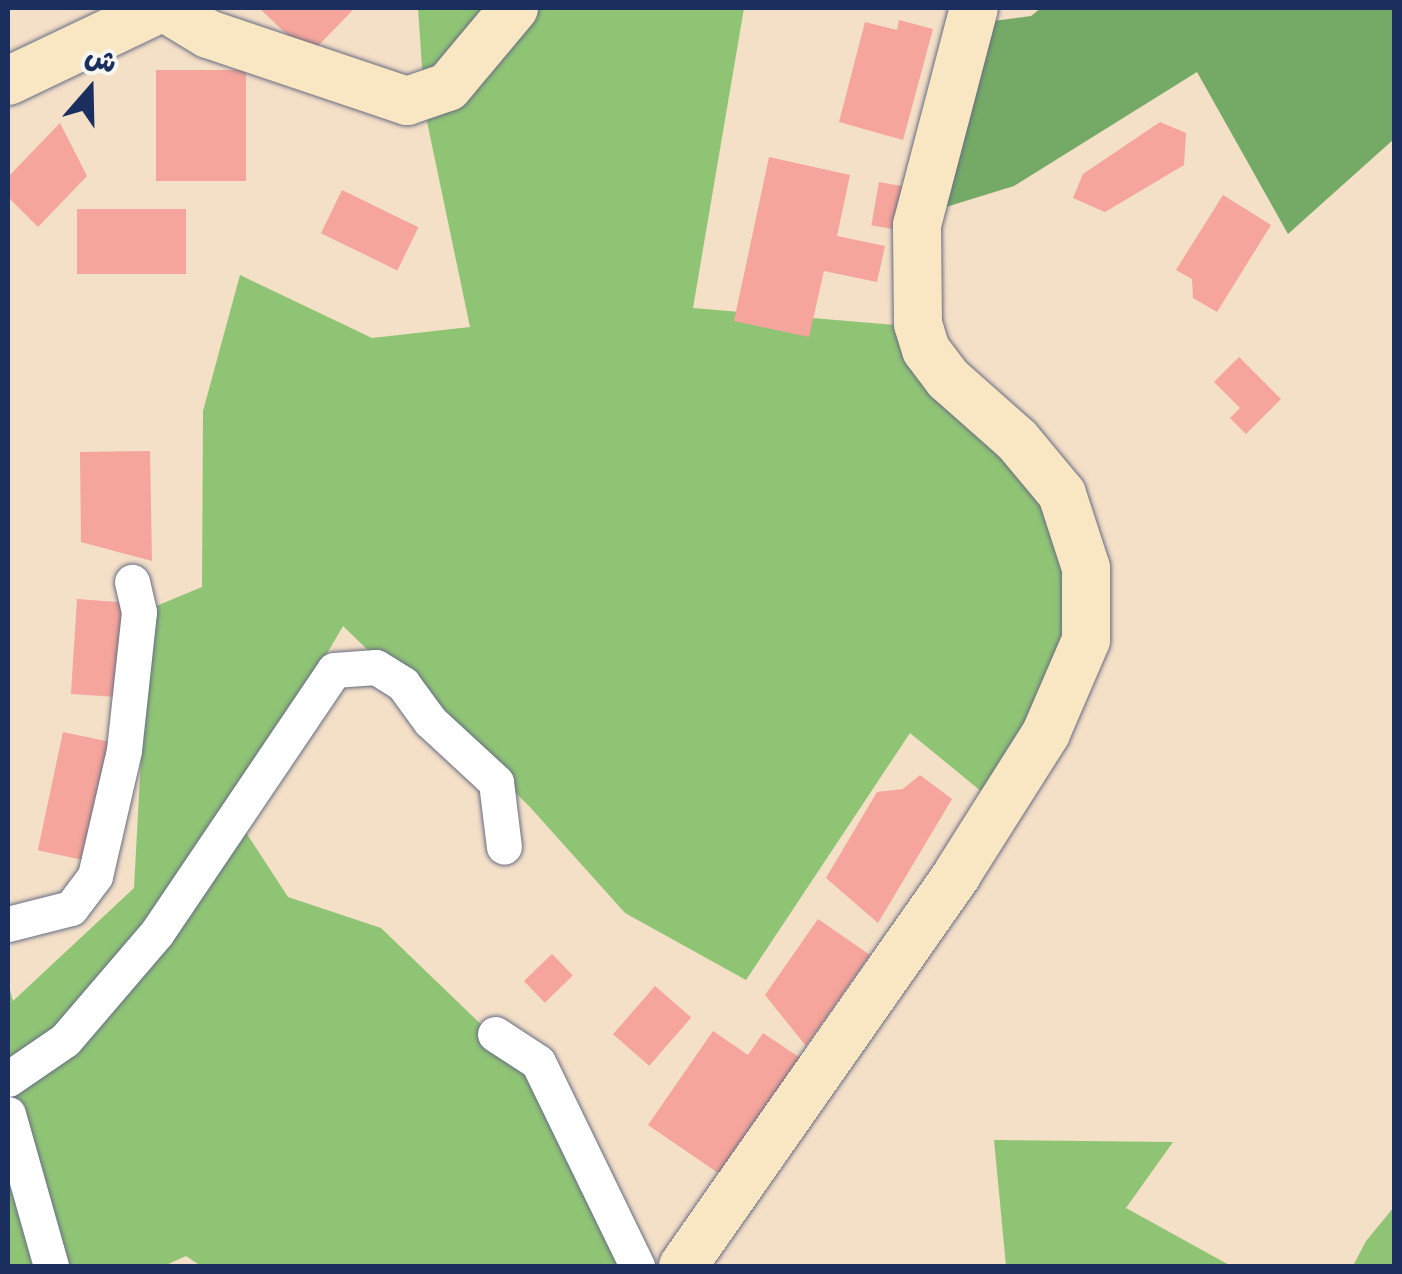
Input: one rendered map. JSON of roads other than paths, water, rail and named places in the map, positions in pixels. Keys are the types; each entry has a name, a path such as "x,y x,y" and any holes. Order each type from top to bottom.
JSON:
{"street":[{"path":"8,81 163,8 208,34 394,98 421,101 448,86 514,8"},
{"path":"683,1266 957,874 1046,733 1086,640 1086,568 1062,494 1017,440 948,379 926,350 918,324 917,225 974,8"},
{"path":"8,924 71,908 95,876 124,750 139,612 132,582"},
{"path":"8,1079 65,1040 156,934 334,670 376,668 403,684 430,721 496,782 504,847"},
{"path":"495,1034 538,1062 636,1266"},
{"path":"8,1114 51,1266"}]}
